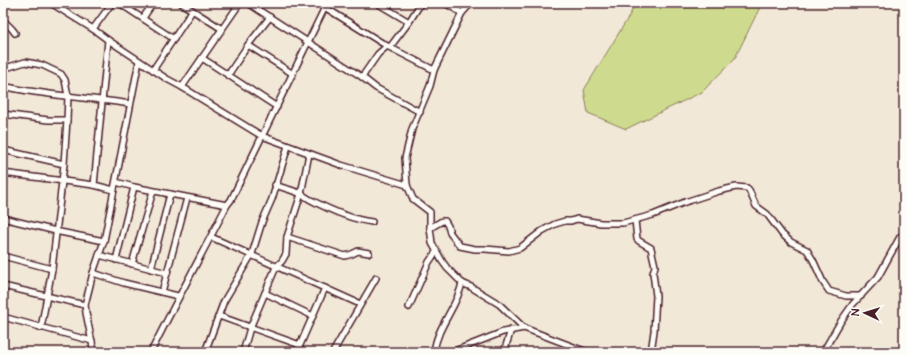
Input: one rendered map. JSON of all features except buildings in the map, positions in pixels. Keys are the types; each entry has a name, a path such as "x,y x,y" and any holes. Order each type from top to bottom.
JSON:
{"street":[{"path":"51,3 93,29 153,70 262,136 341,165 407,185"},
{"path":"93,29 112,3"},
{"path":"119,3 174,38"},
{"path":"143,18 153,3"},
{"path":"181,3 222,29"},
{"path":"182,87 240,3"},
{"path":"248,3 362,77 376,88 420,112"},
{"path":"318,3 326,5 388,46 434,70"},
{"path":"377,3 409,22"},
{"path":"362,77 378,54 388,46 409,22 421,3"},
{"path":"445,3 462,13"},
{"path":"470,3 462,13 434,70 430,86 412,129 405,158 407,185 413,199 430,212 432,243 436,252 462,283 499,304 524,328 587,352"},
{"path":"151,352 178,296 231,200 326,5"},
{"path":"153,70 192,11"},
{"path":"228,75 248,45 270,17"},
{"path":"3,20 15,33"},
{"path":"94,185 108,40"},
{"path":"248,45 293,74"},
{"path":"202,58 276,107"},
{"path":"94,352 85,305 93,273 104,241 139,61"},
{"path":"3,62 9,67 26,62 46,66 61,74 68,96 64,164 52,269 41,328"},
{"path":"3,86 31,92 102,99 130,104"},
{"path":"3,114 48,120 67,120"},
{"path":"205,352 224,301 252,254 262,222 272,199 288,146"},
{"path":"3,150 64,164"},
{"path":"243,352 250,328 276,267 286,254 287,237 301,194 309,154"},
{"path":"3,173 94,185 114,190"},
{"path":"116,182 187,198 227,205"},
{"path":"275,185 301,194 313,202 335,212 356,220 372,222"},
{"path":"116,260 134,187"},
{"path":"430,228 442,221 445,221 450,234 460,246 475,249 509,251 520,248 542,231 555,224 565,221 577,220 609,224 636,220 719,191 736,187 747,188 750,190 756,206 767,214 782,234 791,242 807,250 829,291 846,296 861,296"},
{"path":"132,264 152,190"},
{"path":"151,269 170,194"},
{"path":"162,292 187,198"},
{"path":"3,218 104,241"},
{"path":"636,220 637,239 651,248 655,266 656,302 651,352"},
{"path":"823,352 841,321 878,277 900,237 904,234"},
{"path":"211,236 252,254 276,267 360,304"},
{"path":"287,237 345,256 358,250 369,253"},
{"path":"409,307 429,262 436,252"},
{"path":"99,255 167,273"},
{"path":"3,256 52,269"},
{"path":"93,273 178,296"},
{"path":"333,352 376,278"},
{"path":"434,352 438,335 458,297 462,283"},
{"path":"3,286 85,305"},
{"path":"297,352 325,288"},
{"path":"265,293 313,316"},
{"path":"219,316 300,345"},
{"path":"3,317 92,341"},
{"path":"452,352 511,330 524,328"},
{"path":"504,352 511,330"}],"green space":[{"path":"636,3 762,3 735,58 702,92 626,129 588,113 584,90"}]}
